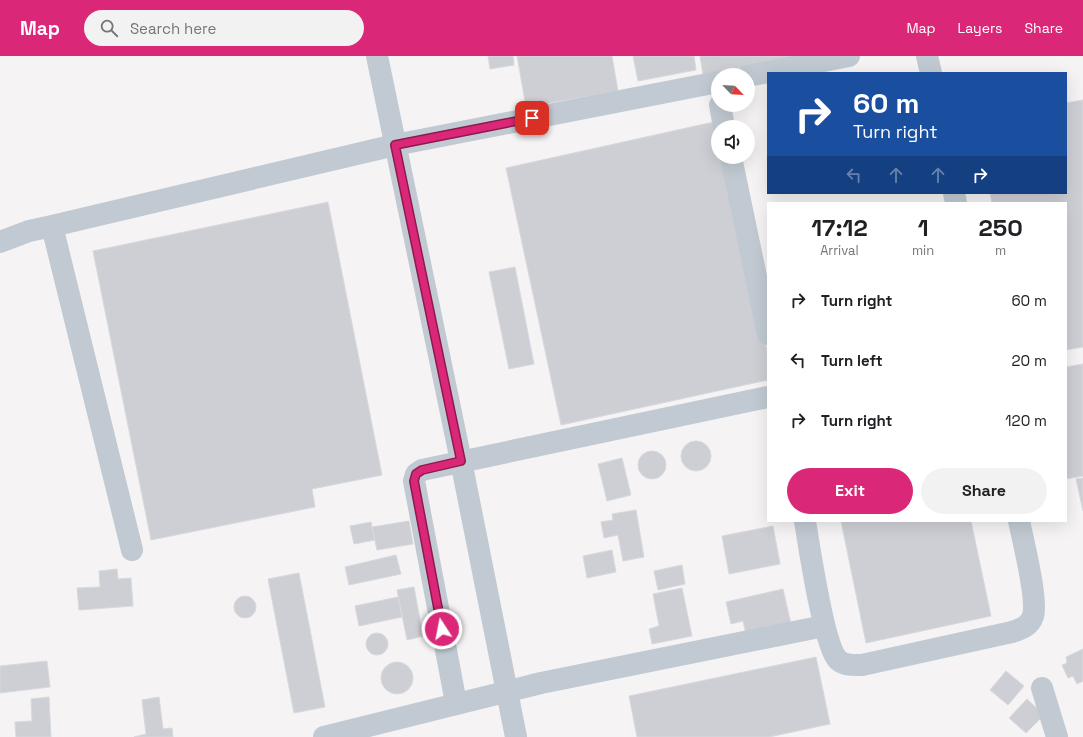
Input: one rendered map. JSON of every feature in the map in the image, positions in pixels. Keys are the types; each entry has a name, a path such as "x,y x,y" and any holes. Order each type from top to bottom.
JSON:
{"street":[{"path":"377,56 461,461 516,737"},
{"path":"768,72 849,56"},
{"path":"928,56 931,72"},
{"path":"755,75 767,72"},
{"path":"0,242 52,226 395,145 711,88"},
{"path":"732,164 767,329"},
{"path":"52,226 132,550"},
{"path":"456,703 414,481 416,474 422,470 461,461 767,397"},
{"path":"805,522 824,626 838,659 846,665 862,665 1021,629 1028,625 1033,616 1035,601 1019,522"},
{"path":"324,737 507,691 824,626"},
{"path":"1042,688 1057,737"}],"building":[{"path":"488,56 513,56 514,65 490,69"},
{"path":"517,56 612,56 618,91 526,107"},
{"path":"633,56 694,56 696,70 638,81"},
{"path":"700,56 806,56 741,68 711,68 711,74 703,75"},
{"path":"1083,100 1083,347 1067,350 1067,202 992,202 990,194 1067,194 1067,103"},
{"path":"711,123 711,164 727,164 767,351 767,380 561,425 506,168"},
{"path":"328,202 382,475 312,489 315,507 151,540 93,251"},
{"path":"515,267 534,364 509,369 489,272"},
{"path":"1083,364 1083,476 1067,479 1067,367"},
{"path":"696,441 707,445 711,456 707,467 696,471 685,467 681,456 685,445"},
{"path":"652,451 658,452 662,455 665,459 665,471 662,475 658,478 652,479 646,478 642,475 639,471 638,465 639,459 642,455 646,452"},
{"path":"622,458 631,495 607,501 598,464"},
{"path":"1083,478 1083,511 1076,479"},
{"path":"636,510 644,557 623,561 618,535 604,538 601,522 613,520 612,514"},
{"path":"409,521 413,544 377,550 372,527"},
{"path":"371,522 375,540 354,544 350,526"},
{"path":"841,522 971,522 991,616 866,643"},
{"path":"773,526 780,564 729,574 722,536"},
{"path":"612,550 616,572 587,578 583,556"},
{"path":"396,555 401,574 349,585 345,567"},
{"path":"682,565 685,584 658,590 654,571"},
{"path":"117,569 118,579 131,578 133,606 79,610 77,588 100,587 99,571"},
{"path":"299,573 325,707 294,713 268,579"},
{"path":"414,587 423,636 407,640 397,590"},
{"path":"682,588 692,636 652,644 649,629 659,626 653,594"},
{"path":"783,589 791,624 746,634 743,621 731,624 726,602"},
{"path":"241,596 249,596 256,603 256,611 249,618 241,618 234,611 234,603"},
{"path":"398,597 402,617 359,626 355,606"},
{"path":"377,633 385,636 388,644 385,652 377,655 369,652 366,644 369,636"},
{"path":"1083,649 1083,681 1077,684 1073,676 1068,678 1062,665 1067,663 1066,657"},
{"path":"816,657 830,724 769,737 637,737 629,696"},
{"path":"47,661 50,687 0,693 0,666"},
{"path":"397,662 403,663 410,669 413,678 412,684 406,691 397,694 391,693 384,687 381,678 382,672 388,665"},
{"path":"1006,671 1024,686 1008,705 990,690"},
{"path":"49,697 51,737 16,737 15,722 32,721 31,699"},
{"path":"159,697 163,729 172,728 173,737 134,737 146,734 142,700"},
{"path":"1027,699 1044,715 1026,733 1009,718"}],"route":[{"path":"442,629 414,481 416,474 422,470 461,461 395,145 532,118"}]}
